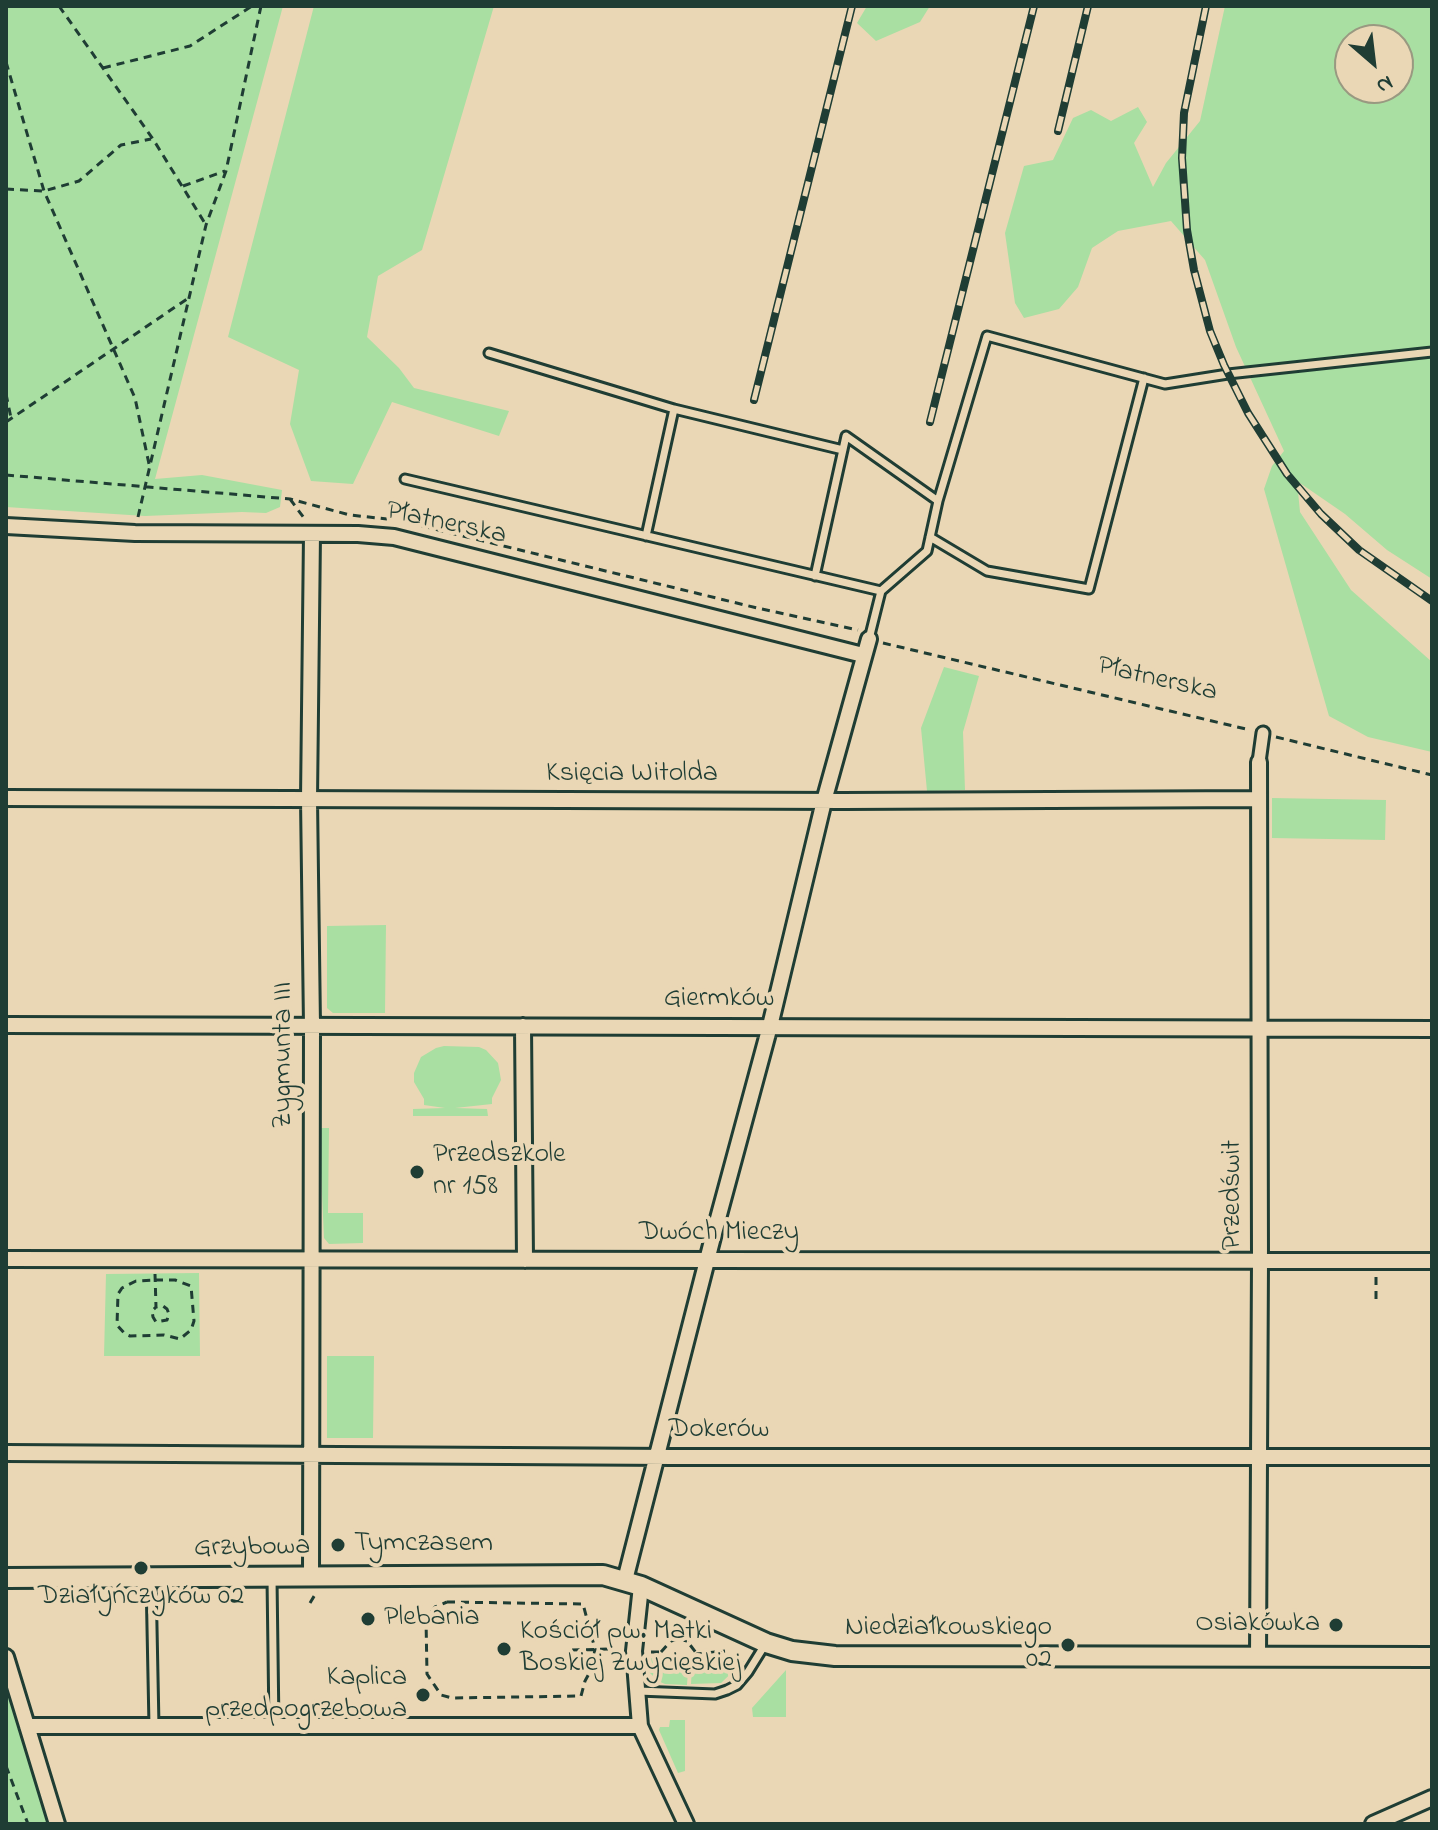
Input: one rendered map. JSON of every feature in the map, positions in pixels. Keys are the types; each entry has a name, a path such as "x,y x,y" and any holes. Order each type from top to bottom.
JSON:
{"street":[{"name":"Płatnerska","path":"6,526 135,533 394,537 863,655"},
{"name":"Zygmunta III","path":"312,534 309,799 314,1582"},
{"path":"686,1824 640,1726 633,1583 655,1457 770,1026 824,801 870,637"},
{"name":"Przedświt","path":"1258,1657 1258,799 1263,733"},
{"name":"Księcia Witolda","path":"6,798 1258,799"},
{"name":"Giermków","path":"6,1025 1432,1029"},
{"path":"523,1026 525,1260"},
{"name":"Dwóch Mieczy","path":"6,1259 1432,1261"},
{"name":"Dokerów","path":"6,1453 1432,1457"},
{"name":"Grzybowa","path":"6,1578 272,1577 314,1582 603,1575 633,1583 766,1643 792,1651 835,1656 1432,1657"},
{"path":"6,1657 57,1824"},
{"path":"27,1726 640,1726"},
{"path":"1373,1824 1432,1798"}],"lane":[{"path":"870,637 881,591 927,551 938,501 987,336 1165,384 1228,374 1432,352"},
{"path":"489,353 674,409 843,450"},
{"path":"930,537 987,571 1089,589 1144,378"},
{"path":"646,536 674,409"},
{"path":"815,576 846,436 938,501"},
{"path":"405,479 881,591"},
{"path":"272,1577 274,1726"},
{"path":"151,1578 154,1726"},
{"path":"636,1691 715,1694 727,1690 737,1685 748,1672 766,1643"}],"path":[{"path":"59,6 153,139 206,225"},
{"path":"103,68 190,46 252,6"},
{"path":"135,533 206,225 226,171 261,6"},
{"path":"6,62 44,191 135,398 150,466"},
{"path":"6,189 44,191 79,181 121,145 153,139"},
{"path":"183,186 226,171"},
{"path":"6,422 190,297"},
{"path":"6,394 11,418"},
{"path":"6,475 290,499 350,515 388,520"},
{"path":"290,499 312,534"},
{"name":"Płatnerska","path":"414,525 1432,775"},
{"path":"1376,1273 1376,1299"},
{"path":"155,1274 156,1307 152,1311 156,1322 167,1320 167,1309 156,1307"},
{"path":"155,1280 175,1280 191,1286 194,1321 191,1330 180,1339 164,1335 130,1336 119,1330 118,1294 122,1288 136,1281 155,1280"},
{"path":"310,1603 314,1582"},
{"path":"447,1602 583,1604 595,1649 592,1668 581,1696 452,1698 441,1695 427,1674 426,1623 435,1607 447,1602"},
{"path":"426,1623 454,1623"},
{"path":"687,1641 692,1634"},
{"path":"647,1653 661,1652 671,1641 678,1639 687,1641 697,1654"},
{"path":"572,1650 613,1649"},
{"path":"661,1652 668,1664 678,1668 688,1665 697,1654 725,1651"},
{"path":"6,1766 28,1824"}],"green space":[{"path":"6,6 283,6 155,479 202,475 282,490 280,507 266,513 145,516 6,507"},
{"path":"314,6 494,6 422,250 378,276 367,337 399,368 414,388 509,411 499,436 392,402 353,484 311,481 290,424 299,370 228,337"},
{"path":"867,6 930,6 920,22 876,41 857,23"},
{"path":"1225,6 1432,6 1432,579 1387,550 1345,514 1297,481 1300,512 1351,590 1432,662 1432,752 1368,737 1329,716 1264,489 1272,466 1284,451 1236,347 1205,260 1171,221 1118,231 1092,248 1078,287 1059,309 1024,318 1015,303 1005,233 1024,166 1053,160 1073,118 1091,110 1111,121 1138,107 1147,122 1134,143 1153,187 1166,163 1200,121"},
{"path":"944,667 979,676 963,732 965,790 927,791 921,728"},
{"path":"1272,798 1386,800 1385,840 1272,838"},
{"path":"386,925 385,1013 333,1013 327,1008 327,926"},
{"path":"444,1046 479,1047 498,1063 501,1080 492,1104 455,1108 487,1109 488,1116 413,1116 413,1109 445,1108 424,1105 414,1082 414,1073 421,1057"},
{"path":"319,1128 329,1128 328,1213 363,1213 363,1243 329,1244 324,1238"},
{"path":"199,1273 200,1356 104,1356 106,1274"},
{"path":"327,1356 374,1356 373,1438 327,1438"},
{"path":"647,1658 661,1659 671,1670 688,1670 687,1685 658,1681 646,1669"},
{"path":"697,1658 744,1661 721,1683 691,1684 692,1666"},
{"path":"786,1670 786,1717 753,1717 752,1708"},
{"path":"6,1678 51,1824 6,1824"},
{"path":"670,1720 685,1720 685,1771 678,1773 659,1730 660,1727 669,1727"}],"railway":[{"path":"754,400 852,6"},
{"path":"930,422 1034,6"},
{"path":"1058,131 1088,6"},
{"path":"1206,6 1184,113 1182,158 1187,230 1210,331 1248,413 1287,474 1321,514 1359,550 1432,601"}],"place":[{"name":"Przedszkole nr 158","path":"417,1172"},
{"name":"Tymczasem","path":"338,1545"},
{"name":"Działyńczyków 02","path":"141,1568"},
{"name":"Plebania","path":"368,1619"},
{"name":"Osiakówka","path":"1336,1625"},
{"name":"Niedziałkowskiego 02","path":"1068,1645"},
{"name":"Kościół pw. Matki Boskiej Zwycięskiej","path":"504,1649"},
{"name":"Kaplica przedpogrzebowa","path":"423,1695"}]}
